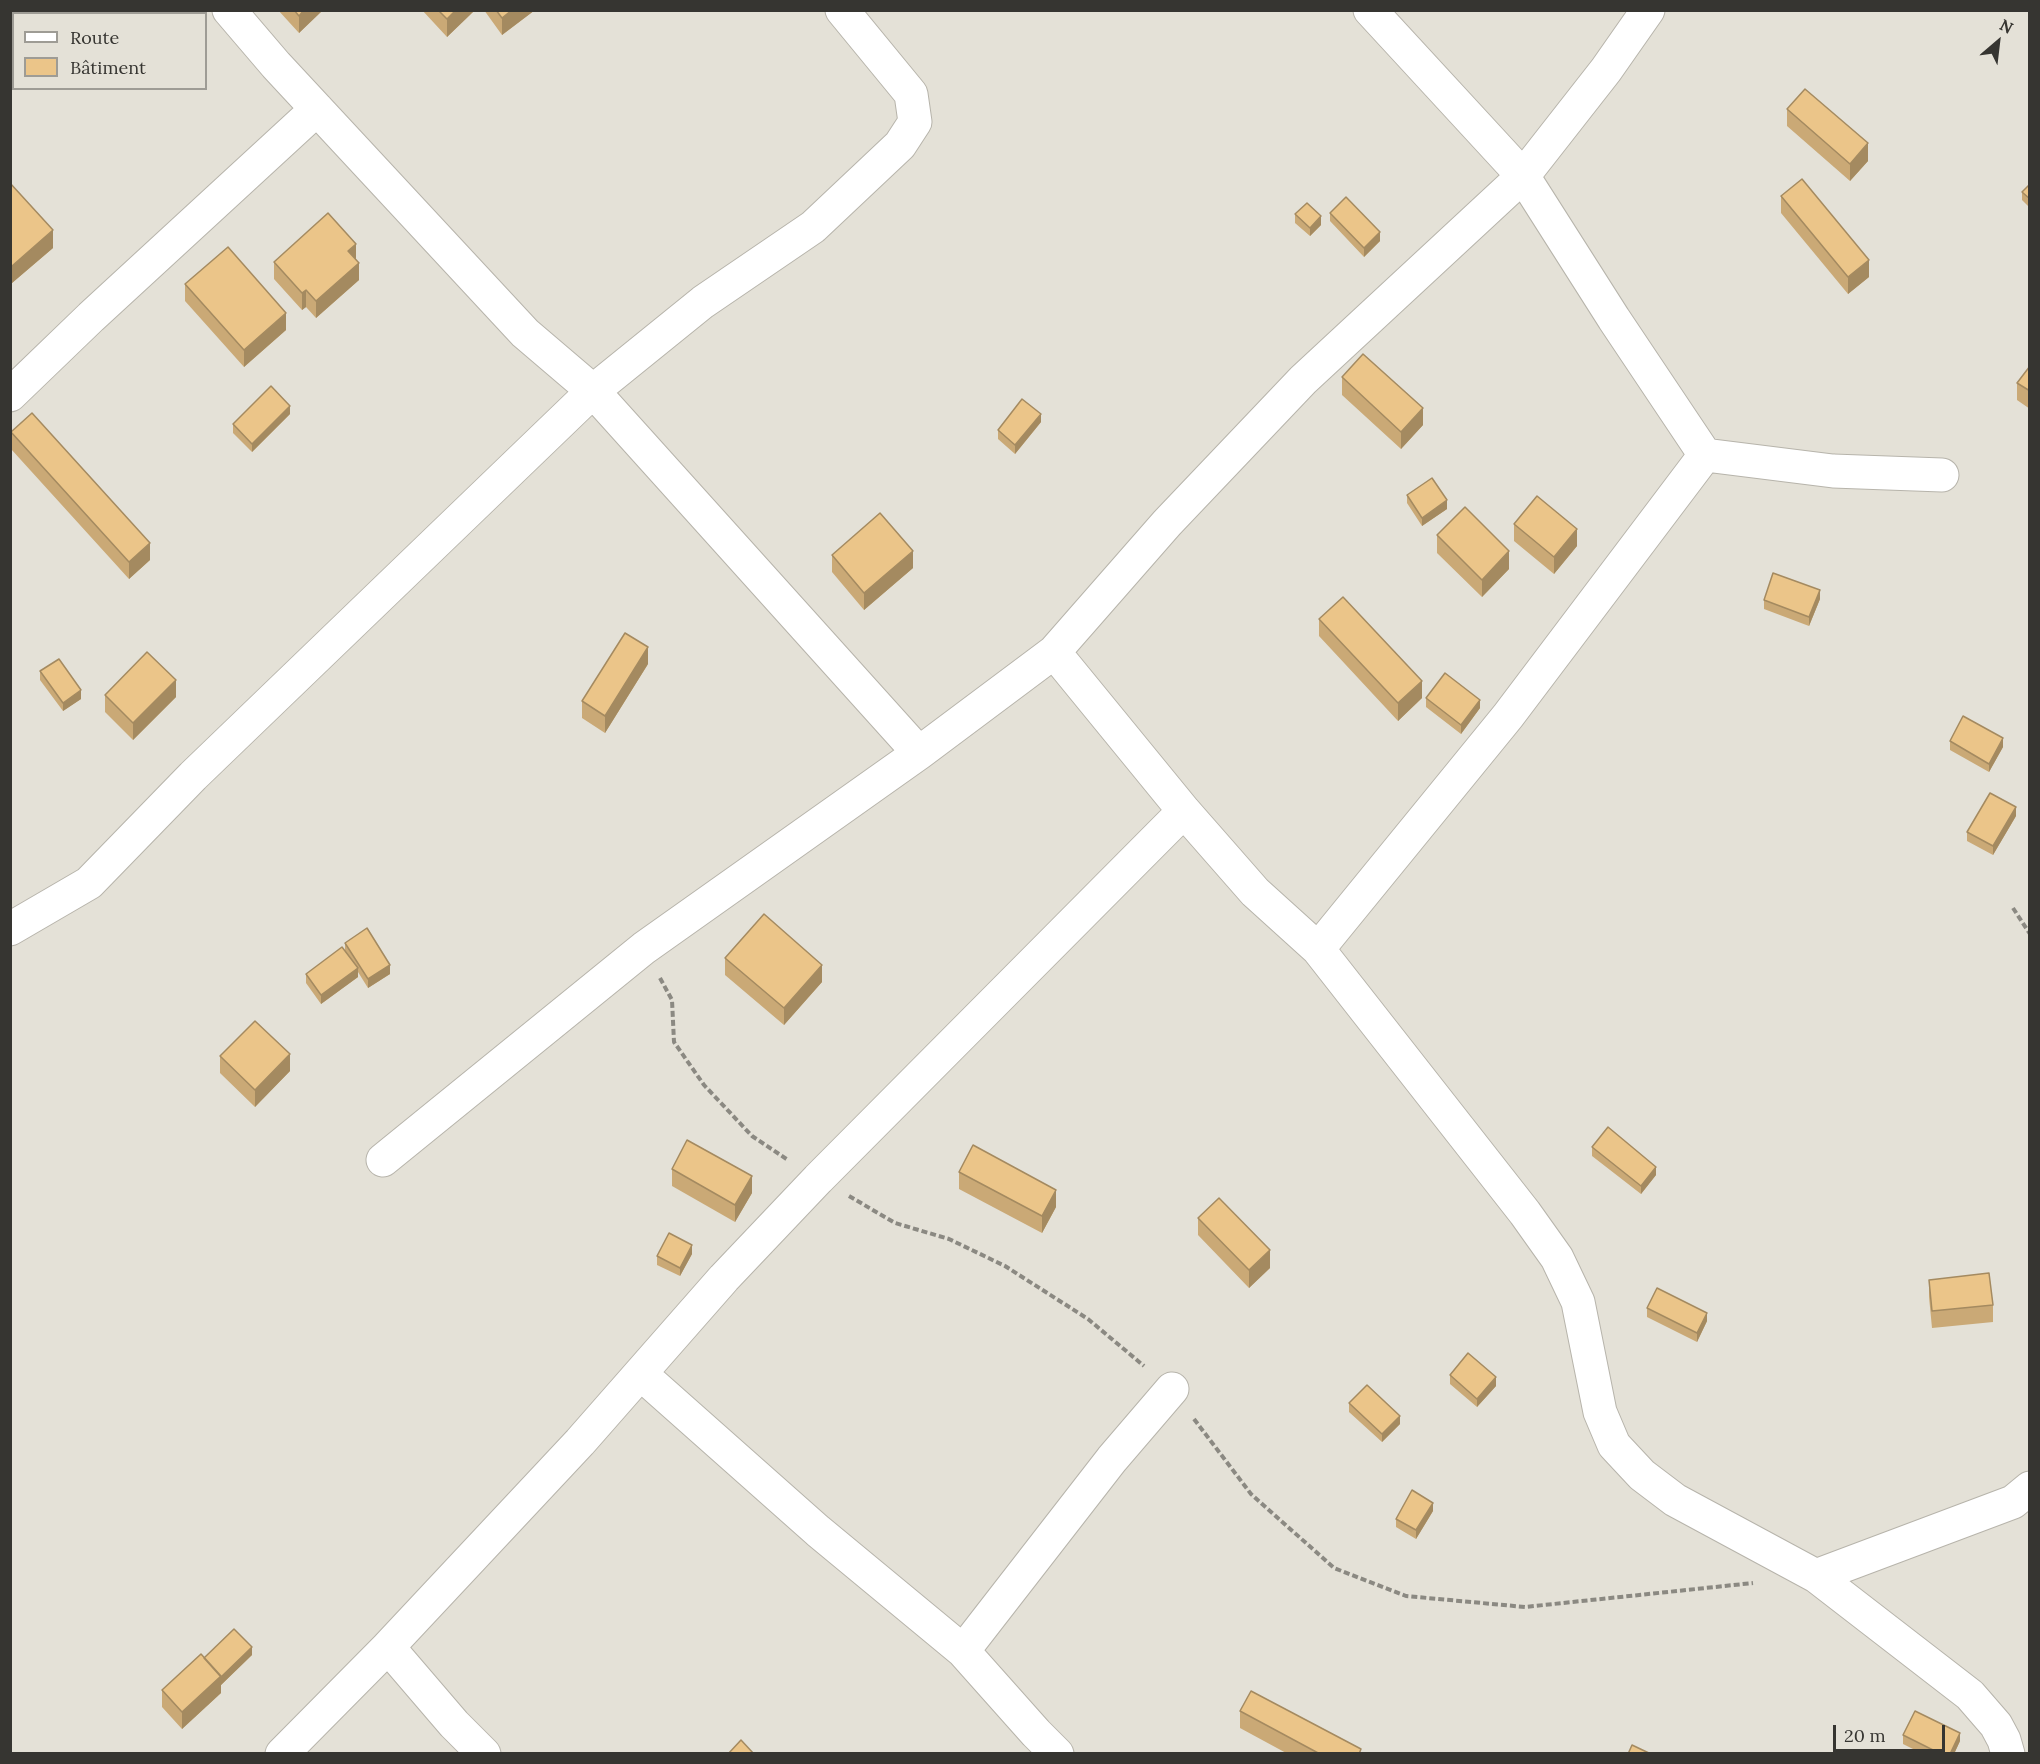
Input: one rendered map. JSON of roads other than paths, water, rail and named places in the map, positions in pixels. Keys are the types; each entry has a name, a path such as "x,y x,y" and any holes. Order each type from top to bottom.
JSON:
{"street":[{"path":"229,10 317,109 525,333 593,391 919,753"},
{"path":"10,929 89,883 193,776 593,391 703,302 813,227 900,145 915,122 911,94 843,10"},
{"path":"1370,10 1523,176 1614,319 1705,455 1833,471 1942,475"},
{"path":"383,1160 644,948 919,753 1054,652 1167,523 1303,380 1523,176 1606,70 1648,10"},
{"path":"10,395 317,109"},
{"path":"1318,949 1508,716 1705,455"},
{"path":"1054,652 1184,811 1255,892 1318,949 1525,1213 1557,1258 1578,1302 1600,1412 1614,1445 1642,1475 1675,1500 1816,1576 1970,1695 1996,1725 2008,1754"},
{"path":"282,1754 388,1647 641,1374 724,1278 818,1179 1184,811"},
{"path":"641,1374 818,1531 963,1651 1036,1733 1058,1754"},
{"path":"963,1651 1113,1459 1172,1389"},
{"path":"1816,1576 2013,1502 2030,1488"},
{"path":"388,1647 483,1754"}]}
